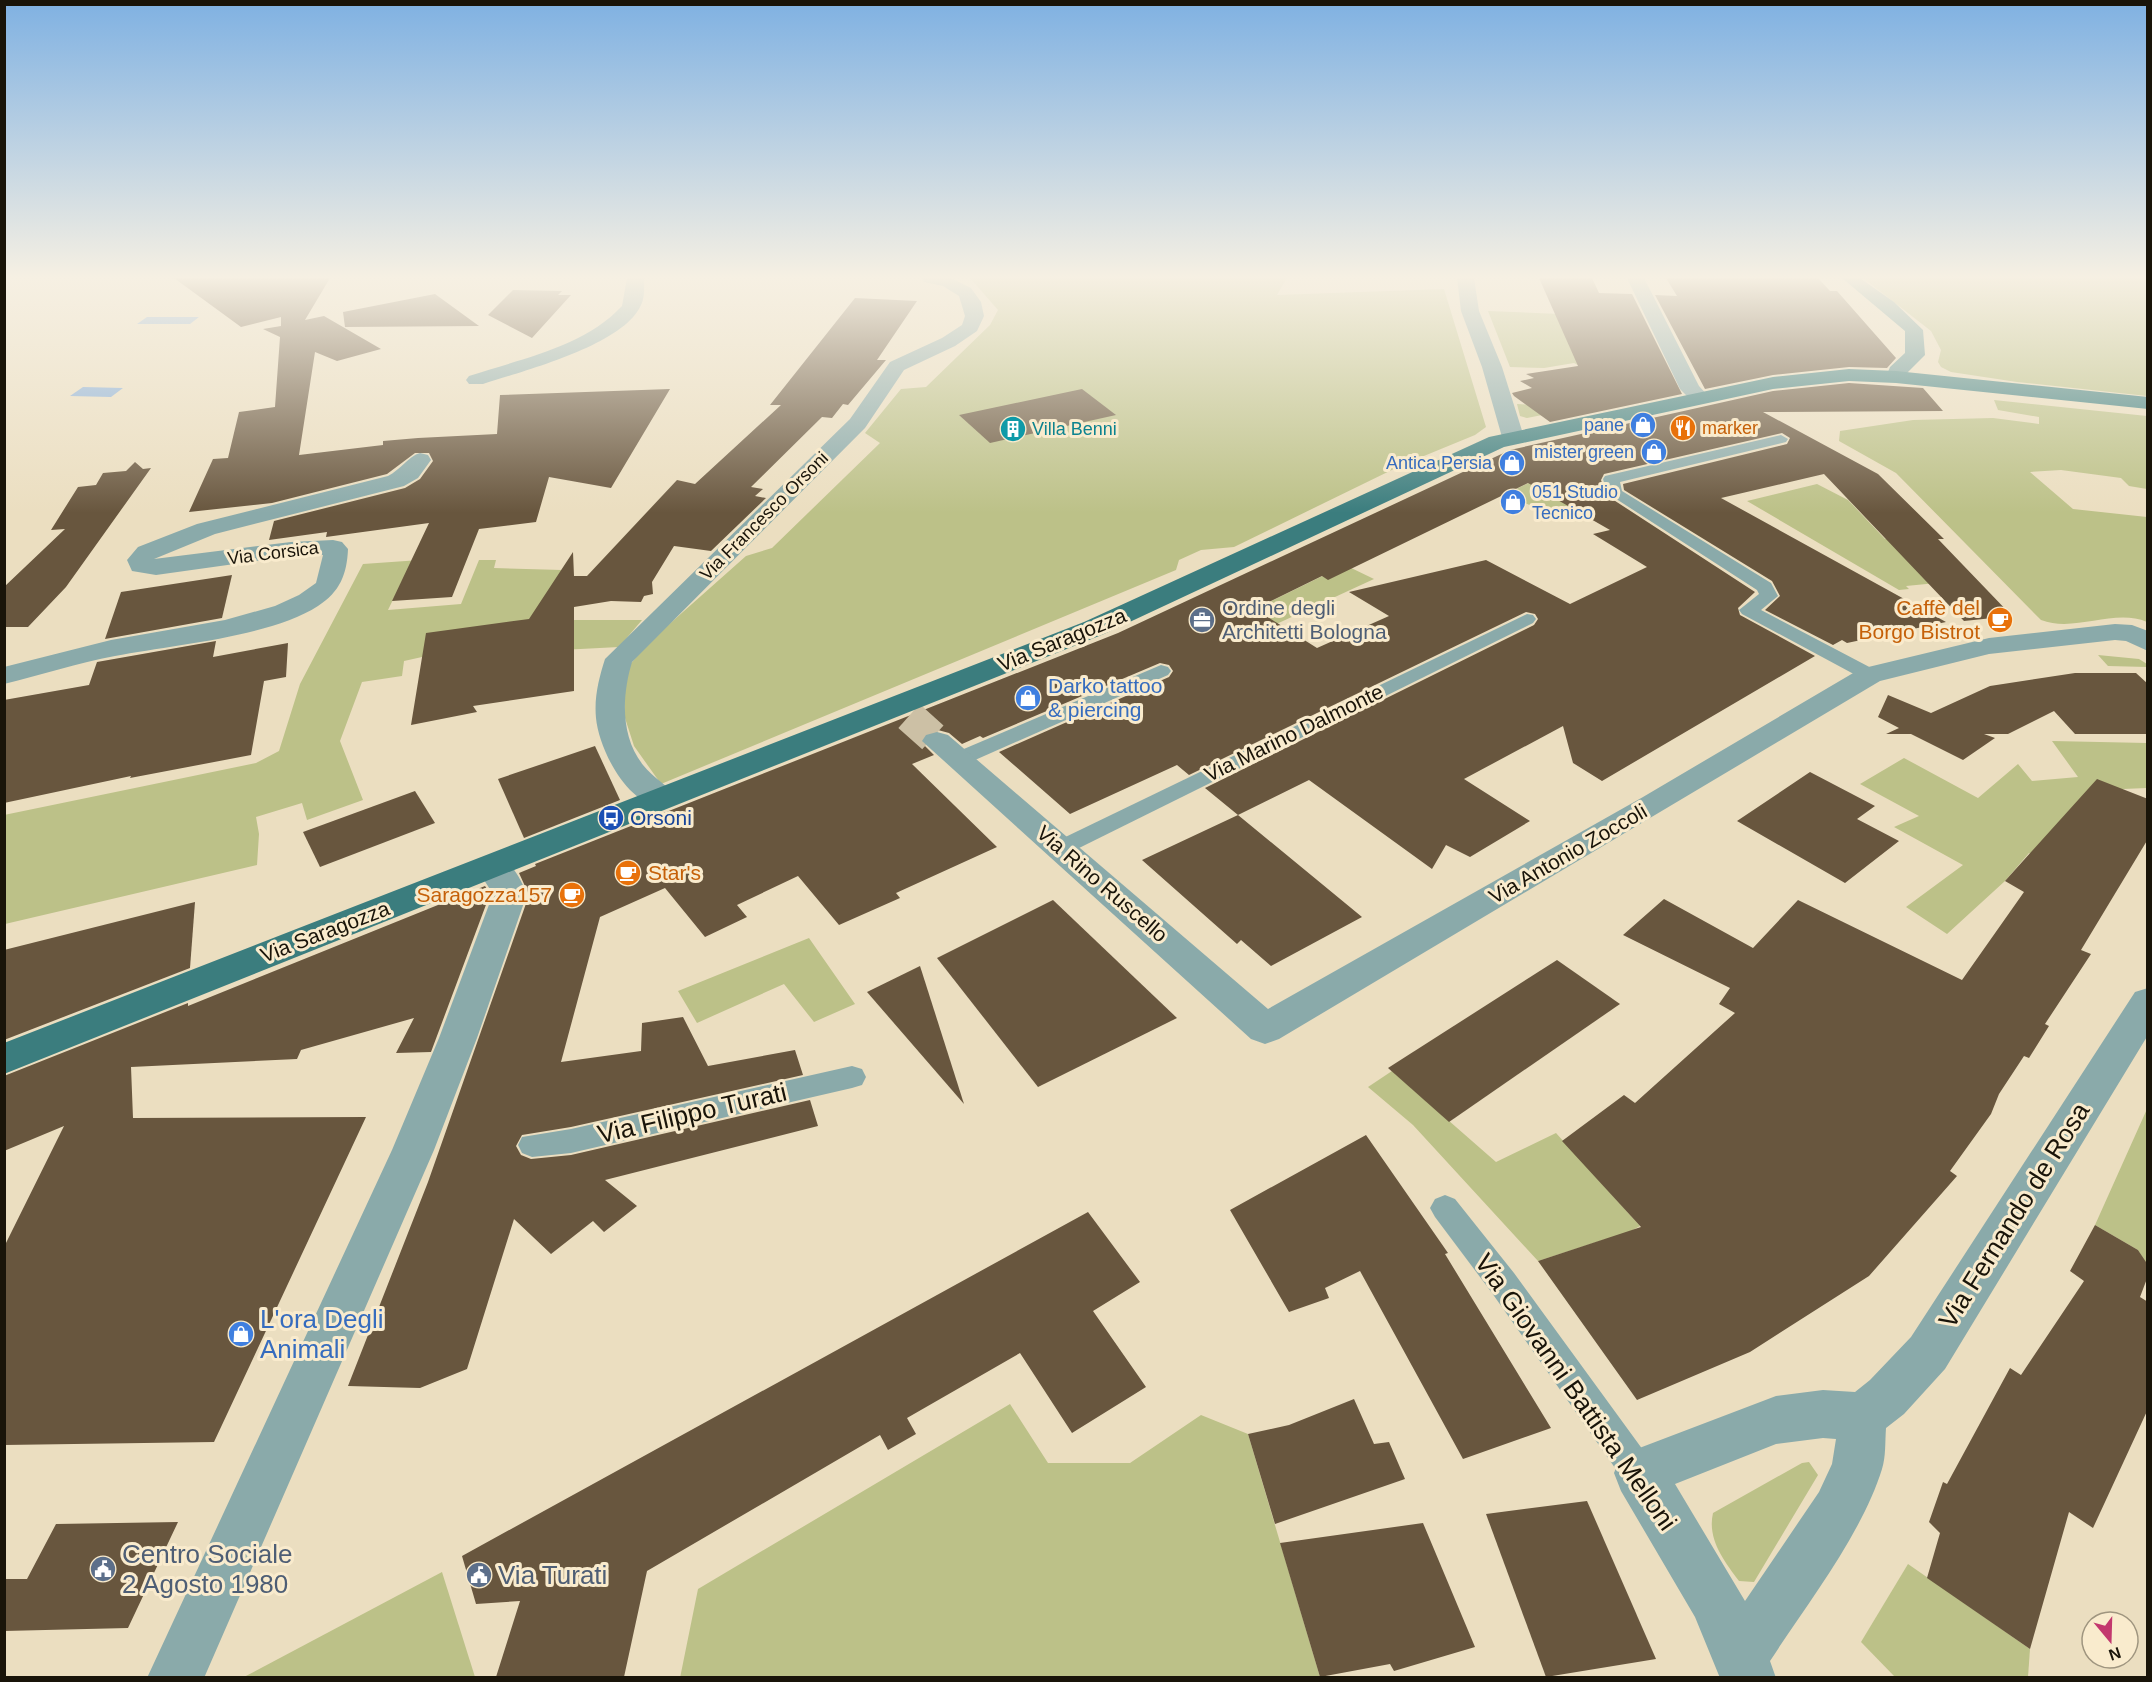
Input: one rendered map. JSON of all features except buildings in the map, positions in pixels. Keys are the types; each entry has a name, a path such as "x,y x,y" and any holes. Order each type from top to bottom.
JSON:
{"main road":[{"name":"Via Saragozza","path":"4,1059 661,798 903,711 1094,628 1472,453 1513,437 1804,379 1848,375 1896,377 2148,403"}],"street":[{"path":"476,380 543,356"},
{"name":"Via Francesco Orsoni","path":"661,798 650,791 630,768 609,723 611,680 619,659 841,440 872,407 896,367 909,356"},
{"path":"1488,356 1513,437"},
{"path":"1674,356 1690,389 1700,399"},
{"path":"1896,377 1897,371 1913,356"},
{"name":"Via Corsica","path":"4,676 111,648 220,629 300,606 326,588 333,573 336,549 333,547 300,548 156,567 141,566 140,560 147,552 206,530 396,481 410,473 420,460"},
{"name":"Via Antonio Zoccoli","path":"1265,1029 1654,804 1870,675 1946,655 2000,645 2115,632 2132,633 2148,643"},
{"name":"Via Rino Ruscello","path":"948,750 1265,1029"},
{"path":"175,1677 426,1150 508,905 508,887 492,866"},
{"name":"Via Fernando de Rosa","path":"1863,1416 1887,1397 1928,1353 2147,1002"},
{"path":"1639,1473 1776,1420 1823,1414 1863,1416 1857,1468 1837,1510 1744,1667"},
{"name":"Via Giovanni Battista Melloni","path":"1639,1473 1719,1608 1744,1667"}],"lane":[{"path":"1781,439 1611,479 1615,493 1765,587 1768,596 1748,610 1870,675"},
{"name":"Via Marino Dalmonte","path":"1061,848 1527,619"},
{"path":"948,750 1161,671"},
{"name":"Via Filippo Turati","path":"532,1145 571,1141 852,1077"},
{"name":"Via Giovanni Battista Melloni","path":"1445,1208 1503,1283 1639,1473"}],"green space":[{"path":"957,356 1465,356 1486,427 1475,435 1402,465 1234,547 1201,550 1179,560 1176,570 661,784 634,746 625,718 624,690 627,668 648,643 746,556 772,548 880,443 865,433 901,389 926,387"},
{"path":"1506,356 1599,356 1624,373 1660,368 1673,389 1527,418 1520,416 1517,404 1540,405 1620,388 1574,363 1544,368 1510,367"},
{"path":"1939,356 2147,356 2147,396 2017,382 1951,372 1941,367 1938,362"},
{"path":"1994,400 2147,416 2147,489 2129,486 2121,478 2061,470 2030,472 2073,509 2147,517 2147,622 2134,618 2067,624 2041,620 1896,473 1839,441 1840,431 1913,420 1993,418 2039,424 2039,417 1998,410"},
{"path":"1535,480 1614,509 1564,521 1506,494"},
{"path":"1817,484 1848,500 1885,539 1902,539 1957,581 1906,586 1909,589 1899,590 1747,501"},
{"path":"420,560 403,579 388,610 461,604 479,560 496,560 494,568 562,570 531,620 642,620 619,647 422,657 404,661 402,676 362,682 340,741 363,800 307,820 302,803 256,817 259,834 257,865 5,924 4,815 256,763 279,751 300,684 363,564"},
{"path":"1345,565 1374,579 1179,669 1157,657"},
{"path":"2098,655 2139,659 2147,664 2147,667 2108,666"},
{"path":"2052,741 2147,743 2147,788 2123,789 2086,878 2029,853 2005,881 1947,934 1906,907 1963,865 1894,827 1919,816 1860,784 1904,758 1978,798 2018,764 2032,781 2078,777"},
{"path":"809,938 855,1004 814,1022 784,984 697,1023 678,991"},
{"path":"1392,1071 1496,1162 1556,1133 1640,1226 1610,1243 1606,1239 1538,1261 1413,1125 1368,1087"},
{"path":"2147,1109 2147,1265 2138,1250 2095,1225"},
{"path":"1010,1404 1048,1463 1130,1463 1201,1415 1248,1434 1320,1677 680,1678 698,1589"},
{"path":"1809,1462 1818,1475 1754,1582 1739,1581 1718,1549 1712,1532 1713,1513 1802,1463"},
{"path":"1908,1564 2030,1649 2028,1677 1895,1677 1861,1642"},
{"path":"442,1572 475,1677 244,1677"}],"water":[{"path":"83,387 123,388 111,397 70,396"}],"tunnel":[{"path":"909,716 937,741"}],"place":[{"name":"pane","path":"1643,425"},
{"name":"marker","path":"1683,428"},
{"name":"Villa Benni","path":"1013,429"},
{"name":"mister green","path":"1654,452"},
{"name":"Antica Persia","path":"1512,463"},
{"name":"051 Studio Tecnico","path":"1513,502"},
{"name":"Ordine degli Architetti Bologna","path":"1202,620"},
{"name":"Caffè del Borgo Bistrot","path":"2000,620"},
{"name":"Darko tattoo & piercing","path":"1028,698"},
{"name":"Orsoni","path":"611,818"},
{"name":"Star's","path":"628,873"},
{"name":"Saragozza157","path":"572,895"},
{"name":"L'ora Degli Animali","path":"241,1334"},
{"name":"Centro Sociale 2 Agosto 1980","path":"103,1569"},
{"name":"Via Turati","path":"479,1575"}]}
